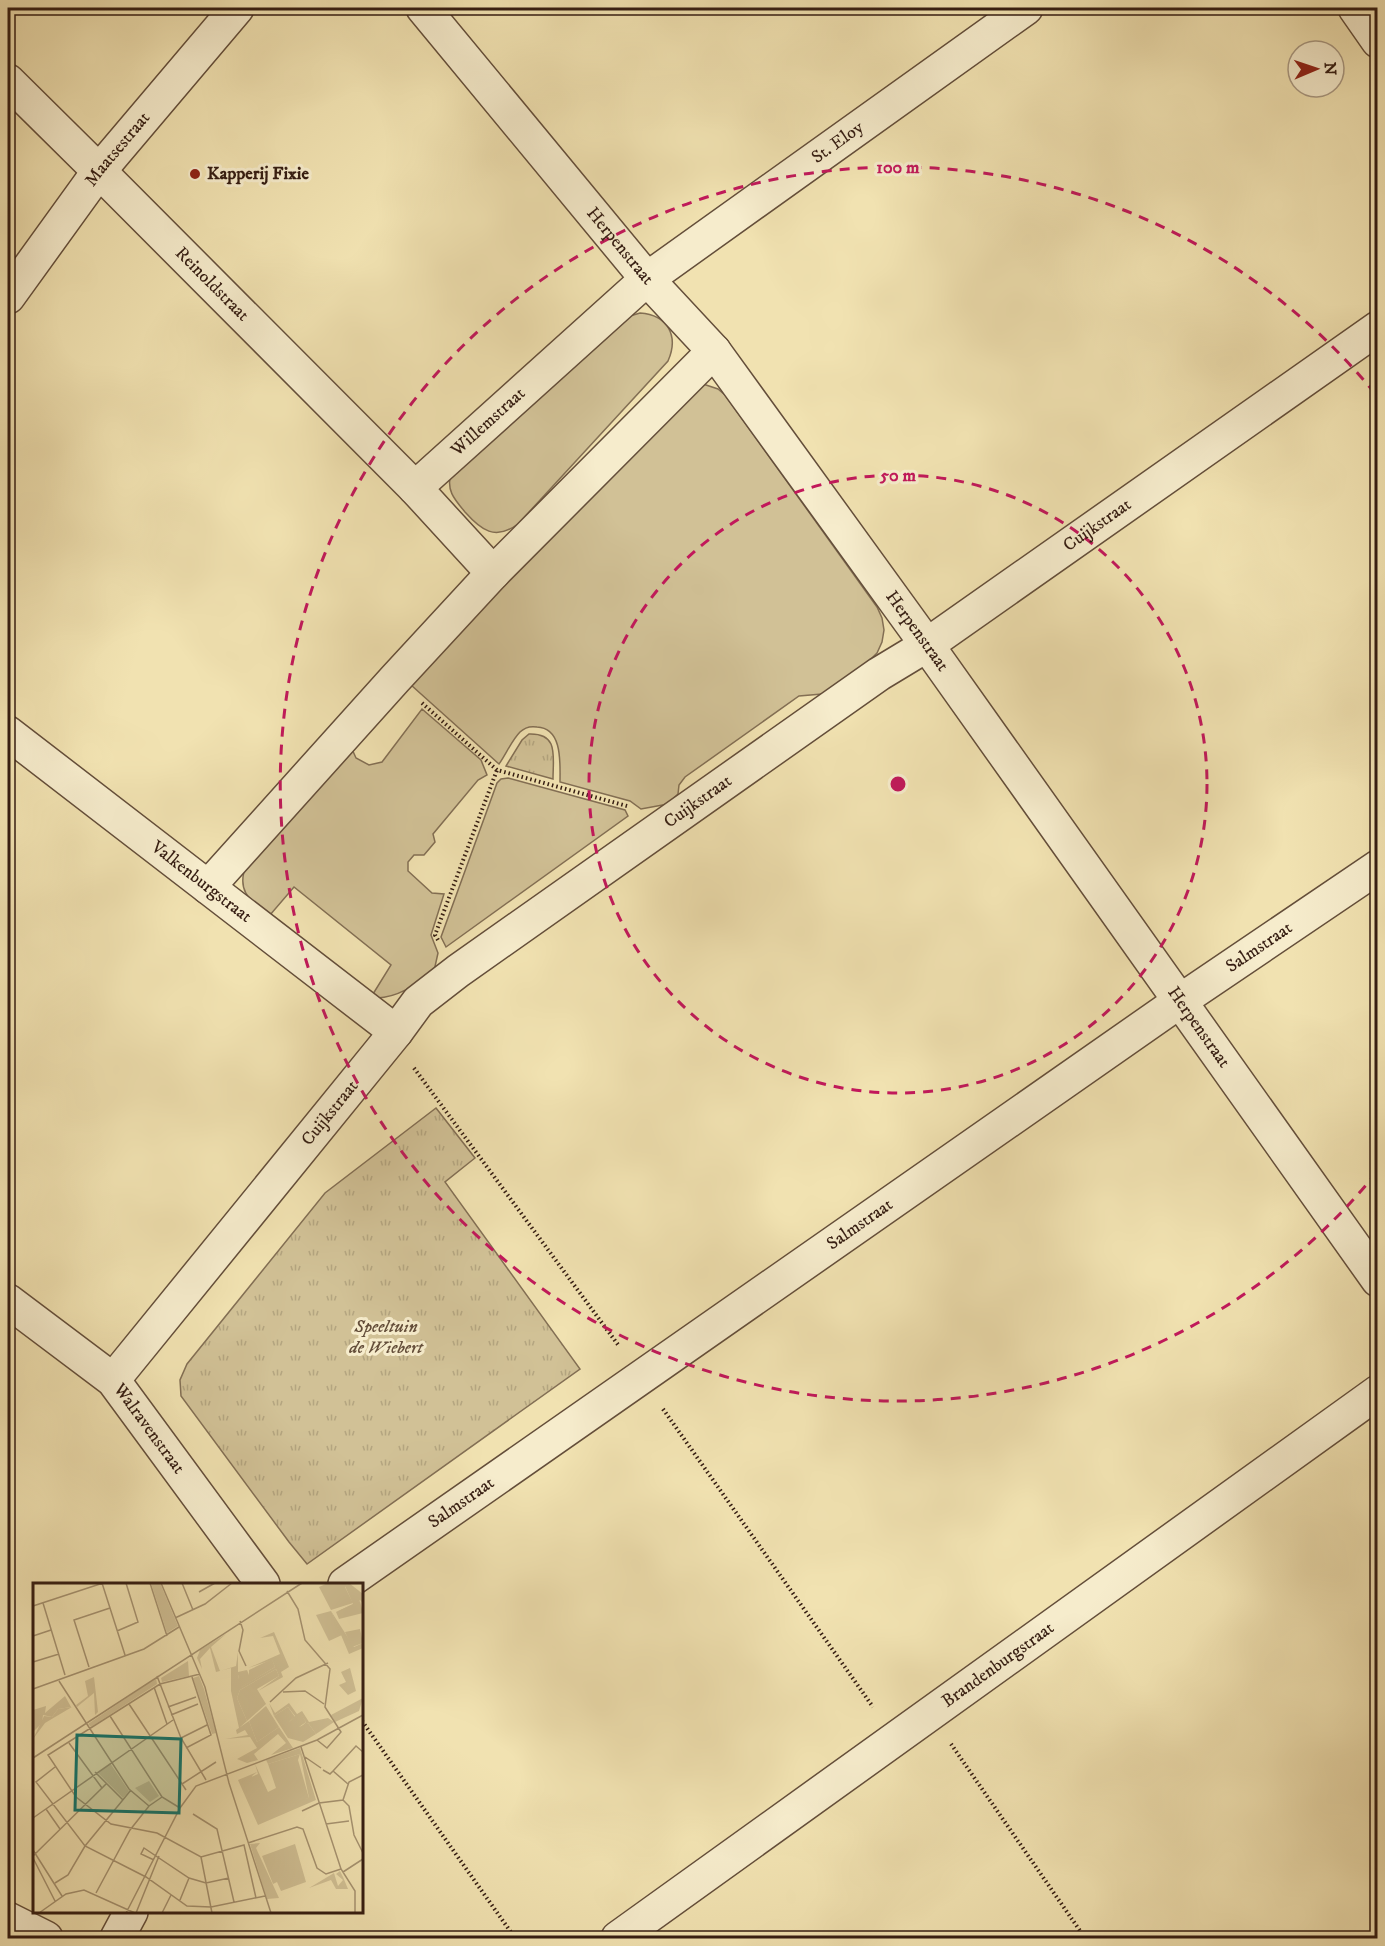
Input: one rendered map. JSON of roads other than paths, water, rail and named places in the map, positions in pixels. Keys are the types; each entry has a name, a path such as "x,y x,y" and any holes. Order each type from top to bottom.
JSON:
{"street":[{"name":"Maatsestraat","path":"8,297 99,171 237,8"},
{"name":"Herpenstraat","path":"423,8 647,279 714,351 927,645 1377,1280"},
{"name":"St. Eloy","path":"647,279 1026,8"},
{"path":"1355,8 1377,41"},
{"name":"Reinoldstraat","path":"8,81 415,488"},
{"name":"Willemstraat","path":"415,488 647,279"},
{"name":"Cuijkstraat","path":"113,1380 418,1002 458,971 879,674 927,645 1377,327"},
{"path":"208,887 493,573 714,351"},
{"path":"415,488 493,573"},
{"name":"Valkenburgstraat","path":"8,733 396,1032"},
{"name":"Salmstraat","path":"346,1583 1180,1001 1377,867"},
{"name":"Walravenstraat","path":"8,1301 113,1380 262,1583"},
{"name":"Brandenburgstraat","path":"618,1938 1377,1392"},
{"path":"117,1938 130,1913"},
{"path":"8,1919 46,1938"}],"place":[{"name":"Kapperij Fixie","path":"195,174"}],"park label":[{"name":"Speeltuin de Wiebert","path":"386,1337"}]}
